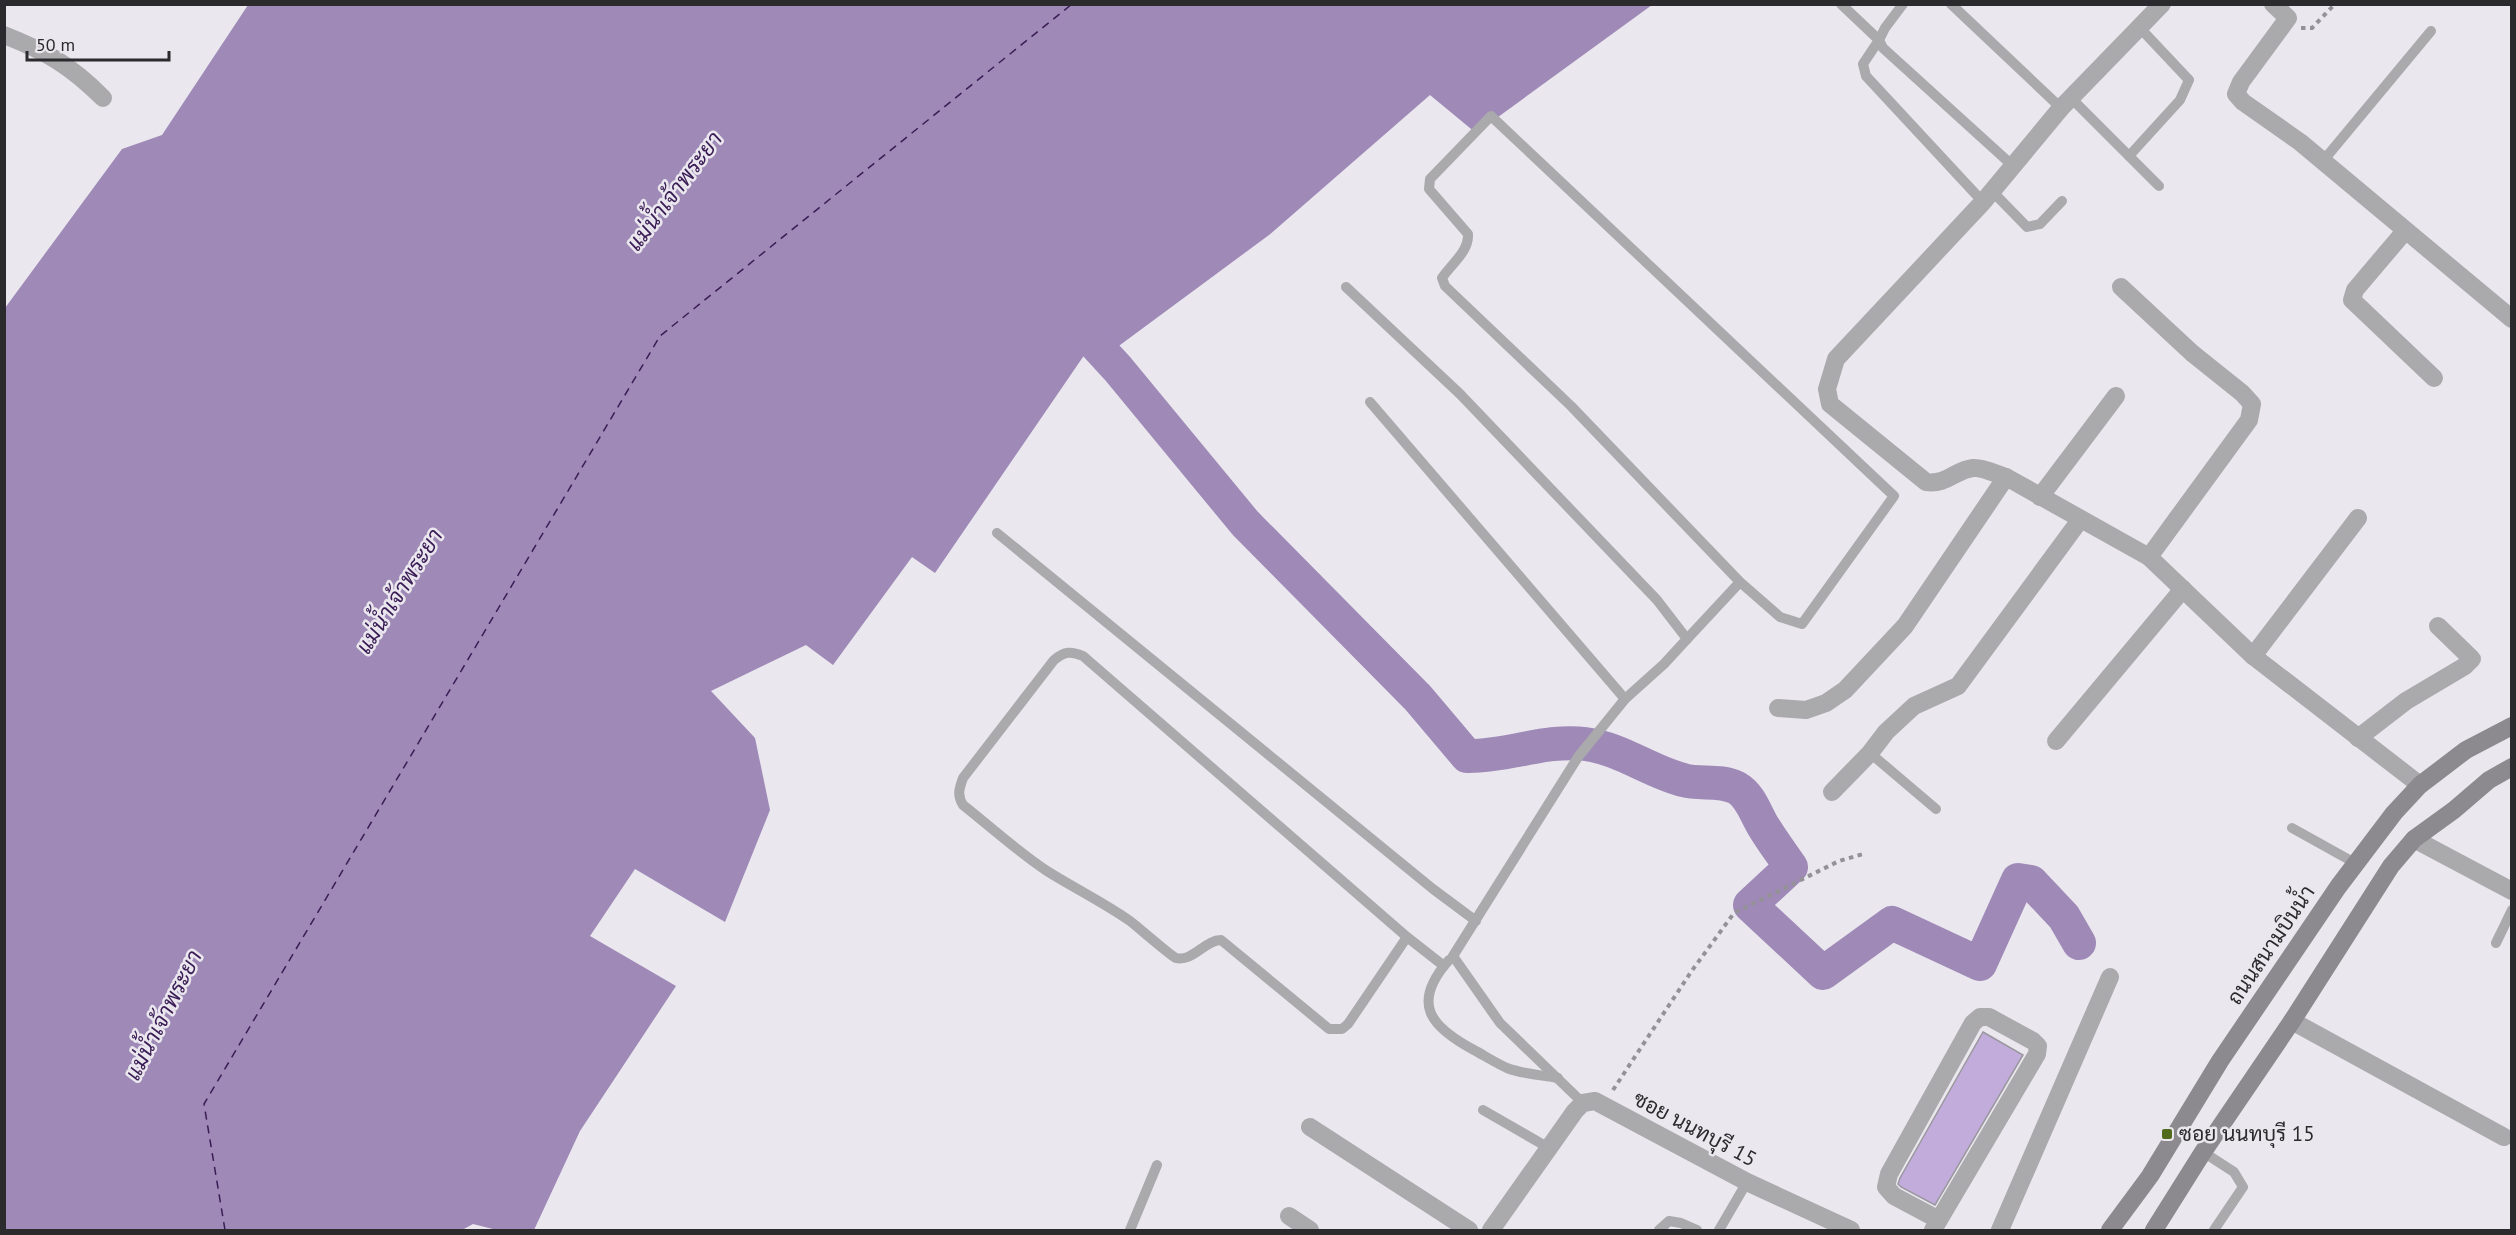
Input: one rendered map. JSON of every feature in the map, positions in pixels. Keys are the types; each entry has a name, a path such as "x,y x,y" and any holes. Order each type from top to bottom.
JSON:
{"main road":[{"name":"ถนนสนามบินน้ำ","path":"2110,1230 2156,1166 2220,1061 2338,887 2394,813 2420,785 2466,750 2511,726"},
{"path":"2154,1230 2391,866 2414,839 2454,810 2489,780 2511,767"}],"street":[{"path":"2162,4 2067,103 1988,196 1836,359 1827,389 1830,404 1926,482 1937,483 1970,468 1980,468 2006,477 2149,557 2253,656 2420,785"},
{"path":"2273,4 2288,18 2241,81 2236,94 2243,102 2323,161 2511,319"},
{"path":"4,35 52,55 79,74 103,98"},
{"path":"2404,231 2355,290 2352,300 2434,378"},
{"path":"2121,287 2192,353 2242,393 2252,404 2249,420 2149,557"},
{"path":"2040,497 2116,396"},
{"path":"1778,708 1806,710 1826,703 1845,690 1905,626 2006,477"},
{"path":"2253,656 2358,518"},
{"path":"1832,792 1870,753 1886,732 1914,706 1958,687 2080,520"},
{"path":"2056,741 2182,589"},
{"path":"2358,738 2406,701 2465,666 2472,659 2438,626"},
{"path":"2414,839 2511,891"},
{"path":"2000,1230 2110,977"},
{"path":"1980,1017 1989,1017 2033,1041 2038,1046 2037,1054 1936,1225 1894,1196 1886,1187 1889,1174 1973,1023 1980,1017"},
{"path":"2292,1020 2504,1137"},
{"name":"ซอย นนทบุรี 15","path":"1583,1103 1595,1101 1747,1182 1851,1230"},
{"path":"1491,1230 1583,1103"},
{"path":"1310,1127 1469,1230"},
{"path":"1289,1216 1310,1230"}],"lane":[{"path":"1841,4 1879,40 1883,48 2013,166"},
{"path":"1903,4 1863,64 1866,76 1988,196 2027,227 2040,224 2062,201"},
{"path":"1951,4 2129,156 2159,186"},
{"path":"2129,156 2180,100 2189,80 2140,28"},
{"path":"2323,161 2431,31"},
{"path":"1491,116 1894,496 1802,624 1780,617 1740,582 1571,406 1445,286 1442,278 1469,242 1468,234 1429,189 1430,179 1491,116"},
{"path":"1346,287 1460,394 1657,600 1687,639"},
{"path":"1370,402 1625,699"},
{"path":"997,533 1433,889 1476,921"},
{"path":"1558,1078 1508,1068 1443,1031 1433,1020 1429,1008 1431,989 1578,757 1600,728 1625,699 1664,664 1740,582"},
{"path":"1407,937 1348,1024 1342,1029 1329,1029 1221,940 1208,943 1185,958 1170,955 1161,945 1128,920 1045,870 963,806 959,799 960,786 963,778 1054,660 1064,652 1083,656 1407,937 1444,966"},
{"path":"1870,753 1936,809"},
{"path":"2292,828 2355,863"},
{"path":"2496,943 2511,910"},
{"path":"1454,956 1500,1023 1583,1103"},
{"path":"1484,1110 1549,1148"},
{"path":"2203,1152 2234,1172 2243,1187 2214,1230"},
{"path":"1130,1230 1156,1165"},
{"path":"1719,1230 1747,1182"},
{"path":"1659,1230 1668,1221 1681,1223 1697,1230"}],"path":[{"path":"2288,18 2302,28 2312,28 2335,4"},
{"path":"1603,1106 1691,972 1734,913 1839,861 1863,854"}],"water":[{"name":"แม่น้ำเจ้าพระยา","path":"248,5 1652,5 1476,133 1430,95 1269,235 1093,365 1085,354 935,573 912,557 833,665 806,645 711,691 755,738 770,810 725,922 635,869 590,936 676,986 580,1131 534,1230 497,1230 473,1224 462,1230 5,1230 5,308 122,149 162,135"}],"building":[{"path":"1983,1032 2023,1055 1935,1205 1898,1184"}],"waterway":[{"path":"1074,321 1118,369 1245,523 1418,698 1467,756 1482,756 1555,744 1585,744 1610,750 1683,780 1724,784 1737,788 1750,802 1791,867 1750,905 1823,973 1892,923 1980,964 2018,880 2031,882 2064,917 2079,943"}],"ferry route":[{"path":"225,1230 204,1104 660,336 1072,4"}],"place":[{"name":"ซอย นนทบุรี 15","path":"2167,1134"}]}
